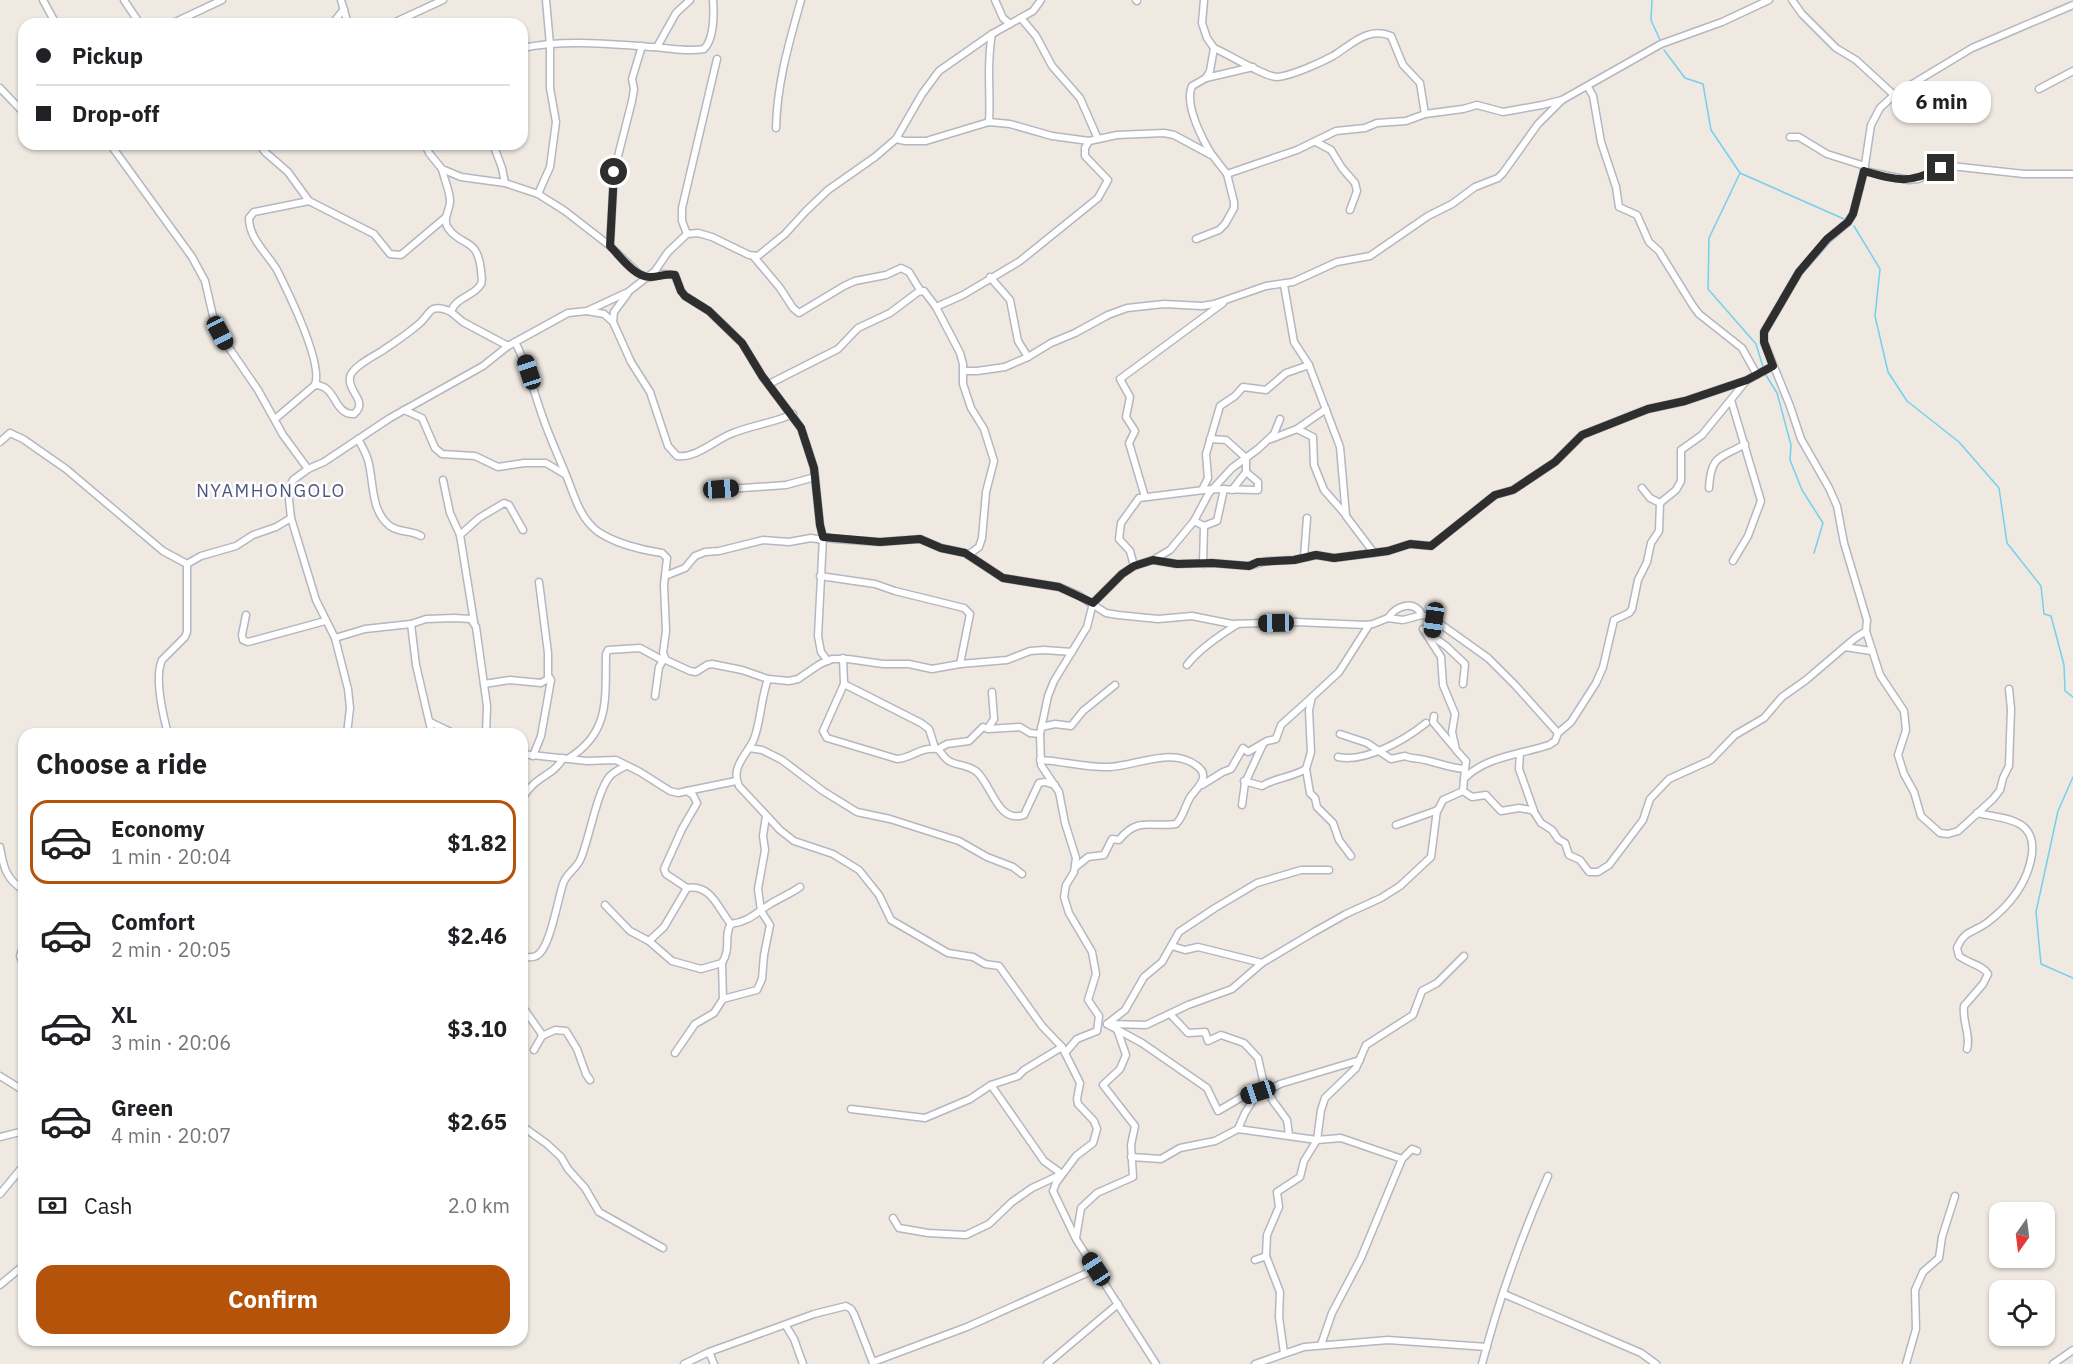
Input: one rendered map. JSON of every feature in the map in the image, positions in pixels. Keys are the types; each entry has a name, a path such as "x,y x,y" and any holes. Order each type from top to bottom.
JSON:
{"street":[{"path":"43,0 53,18"},
{"path":"124,0 136,18"},
{"path":"184,18 222,0"},
{"path":"335,18 343,4 351,0"},
{"path":"404,18 443,0"},
{"path":"538,194 550,167 556,130 550,88 550,45 546,0"},
{"path":"657,47 676,14 690,0"},
{"path":"528,47 588,44 676,50 704,49 711,36 712,0"},
{"path":"776,128 782,68 801,0"},
{"path":"995,0 1003,18 1010,24"},
{"path":"754,257 785,234 837,182 875,157 896,139 931,80 939,71 992,34 1033,11 1041,0"},
{"path":"1204,0 1202,23 1207,38 1214,48 1271,76 1286,75 1332,56 1353,41 1365,36 1377,33 1391,36 1404,65 1420,83 1425,114"},
{"path":"1227,174 1297,150 1336,131 1365,128 1373,123 1406,121 1425,114 1477,105 1503,112 1562,100 1661,44 1722,22 1769,0"},
{"path":"1792,0 1802,14 1836,48 1856,60 1894,95"},
{"path":"2009,688 2011,727 2008,769 1998,794 1958,831 1948,834 1937,832 1921,816 1914,792 1899,761 1898,755 1906,730 1904,711 1880,675 1871,651 1866,631 1867,620 1844,543 1837,506 1800,439 1790,406 1764,342 1764,332 1799,272 1827,239 1848,222 1853,214 1865,168 1871,125 1880,108 1894,95 1972,48 2073,5"},
{"path":"1021,18 1036,36 1052,66 1080,98 1098,139"},
{"path":"989,122 987,74 992,34"},
{"path":"610,246 614,172 633,101 632,79 642,46"},
{"path":"1206,78 1210,71 1214,48"},
{"path":"687,234 682,221 682,208 717,60"},
{"path":"1196,239 1219,230 1234,208 1227,174 1199,132 1190,95 1192,86 1206,78 1253,67"},
{"path":"2039,89 2073,71"},
{"path":"1588,87 1593,96 1599,134 1616,187 1619,207 1637,215 1648,242 1659,251 1693,306 1699,314 1742,348 1757,375"},
{"path":"0,88 18,107"},
{"path":"963,371 1005,367 1108,315 1127,308 1164,304 1202,306 1266,286 1284,285 1337,262 1370,256 1428,216 1459,200 1475,187 1497,178 1512,162 1538,124 1562,100"},
{"path":"896,139 926,141 989,122 1010,124 1052,136 1089,141 1111,136 1164,133 1174,135 1213,156"},
{"path":"1790,137 1799,137 1827,154 1865,168 1909,180 1951,166 2024,174 2073,174"},
{"path":"936,307 963,295 1020,261 1098,198 1108,180 1085,156 1085,148 1089,141"},
{"path":"1316,142 1331,150 1355,183 1357,191 1350,210"},
{"path":"114,150 197,266 205,281 213,316 220,333 258,390 292,448 308,469"},
{"path":"265,150 288,172 309,201 374,234 387,250 395,255 401,255 446,217"},
{"path":"428,150 442,169 450,199 446,217 449,229 476,249 479,259 482,280 478,287 455,304 451,312"},
{"path":"495,150 505,183"},
{"path":"442,169 461,177 505,183 538,194 565,211 610,246 638,273 648,278 663,274 675,275 685,296 709,311 742,343 769,384 793,414 807,445 815,477 823,538 818,644 828,661"},
{"path":"309,201 254,212 248,221 256,240 277,271 307,336 316,376 315,385"},
{"path":"348,728 350,708 348,689 335,638 306,572 291,518 288,490 290,484 308,469 324,462 404,410 483,366 515,342 568,314 587,311 628,292 648,278 658,268 668,252 687,234 698,233 712,237 754,257 799,313 844,285 886,275 901,268 909,272 920,290 924,291 936,307 960,353 963,364 963,384 984,429 994,461 986,492 982,538 979,547 968,555"},
{"path":"990,277 1010,300 1018,341 1028,357"},
{"path":"1284,285 1294,342 1309,365 1340,447 1346,516"},
{"path":"769,384 838,349 858,328 899,308 920,290"},
{"path":"613,322 614,312 628,292"},
{"path":"1145,497 1129,443 1135,431 1126,417 1130,397 1120,379 1227,300"},
{"path":"274,419 315,385 324,385 342,411 354,414 360,408 360,403 352,387 351,373 417,325 430,311 439,308 451,312 463,322 508,346"},
{"path":"587,311 604,314 613,322 631,362 650,392 668,446 677,456 689,456 733,433 777,421 793,414"},
{"path":"515,342 525,360 540,412 567,476 573,497 584,516 596,530 611,538 662,553 667,558 664,601 666,631 655,696"},
{"path":"1202,490 1208,478 1206,454 1220,406 1235,396 1243,387 1266,390 1286,373 1309,365"},
{"path":"1153,560 1177,564 1249,566 1267,561 1294,560 1316,555 1334,558 1374,553 1410,544 1433,545 1495,495 1513,490 1555,462 1582,435 1648,409 1685,401 1747,380 1773,366"},
{"path":"1463,783 1466,777 1480,768 1549,745 1555,741 1558,733 1577,713 1599,677 1614,620 1629,613 1632,609 1638,580 1647,561 1651,543 1659,531 1660,503 1676,490 1682,481 1681,450 1702,435 1747,380"},
{"path":"1731,400 1761,501 1748,536 1733,561"},
{"path":"1267,440 1297,429 1326,409"},
{"path":"404,410 422,418 435,448 442,454 475,456 498,467 546,462 567,476"},
{"path":"1075,868 1076,858 1065,823 1061,799 1055,786 1042,769 1040,760 1041,730 1048,696 1054,681 1087,627 1093,603 1122,574 1170,550 1194,521 1212,489 1232,468 1267,440 1278,428 1280,419"},
{"path":"1297,429 1313,437 1314,465 1324,490 1374,553"},
{"path":"0,442 10,433 32,445 66,469 163,551 187,564"},
{"path":"358,439 368,460 374,493 384,520 400,531 421,536"},
{"path":"1210,439 1226,440 1246,458 1246,472 1232,489"},
{"path":"1709,488 1710,471 1714,462 1745,444"},
{"path":"1134,566 1131,551 1119,539 1121,523 1139,498 1212,489 1258,490 1258,482 1246,472"},
{"path":"714,490 786,485 815,477"},
{"path":"443,480 450,513 460,535 484,684 488,717 487,728"},
{"path":"1642,488 1650,498 1660,503"},
{"path":"1204,526 1217,520 1224,489"},
{"path":"460,535 479,518 504,503 509,506 524,530"},
{"path":"187,564 201,556 236,546 253,535 291,518"},
{"path":"1304,557 1307,518"},
{"path":"1194,521 1204,526"},
{"path":"1203,564 1204,526"},
{"path":"665,576 685,568 693,558 705,552 719,551 763,540 789,542 823,538 880,542 920,539 941,548 968,555 1003,578 1059,587 1093,603 1106,613 1118,615 1158,618 1192,616 1238,624 1296,622 1369,625 1388,618 1403,620 1422,615"},
{"path":"167,728 160,693 160,665 187,632 187,564"},
{"path":"820,576 875,584 964,608 970,614 960,664"},
{"path":"533,756 541,736 551,680 546,625 538,582"},
{"path":"1388,618 1395,609 1408,605 1418,609 1422,615 1434,620 1488,658 1558,733"},
{"path":"246,615 242,634 243,640 248,642 326,621"},
{"path":"335,638 365,629 411,624 426,619 466,618 474,622"},
{"path":"1434,620 1432,636 1465,664 1463,684"},
{"path":"411,624 418,676 431,728"},
{"path":"1187,665 1212,641 1238,624"},
{"path":"851,1109 925,1118 970,1099 991,1085 1018,1076 1024,1070 1063,1050 1077,1039 1097,1031 1099,1016 1088,1000 1096,974 1092,951 1069,913 1064,897 1066,885 1075,868 1088,856 1104,855 1112,839 1119,840 1136,827 1157,823 1176,824 1191,797 1202,785 1231,769 1243,748 1248,752 1263,743 1276,739 1281,725 1338,672 1369,625"},
{"path":"1423,630 1441,657 1443,686 1455,714 1452,732 1456,750"},
{"path":"1520,753 1519,769 1534,812 1541,823 1565,843 1569,855 1580,860 1589,872 1598,872 1604,869 1641,822 1650,799 1669,779 1711,760 1735,735 1764,718 1782,697 1866,631"},
{"path":"1845,647 1871,651"},
{"path":"528,790 531,785 588,745 601,720 606,696 606,654 608,650 640,648 690,672 696,672 707,664 712,664 742,670 768,679 789,681 798,679 820,663 843,658 883,664 909,664 932,669 1007,660 1030,651 1072,652"},
{"path":"843,658 844,684 823,731 826,738 897,759 947,744 969,741 983,727 1020,727 1030,734 1055,724 1071,726 1083,711 1115,685"},
{"path":"484,684 510,680 541,683 549,677"},
{"path":"768,679 756,731 738,766 736,781 743,792 766,816 794,841 833,854 859,870 879,895 891,920 896,924 948,953 973,957 985,964 999,966 1042,1026 1063,1050 1080,1083 1078,1104 1094,1121 1097,1133 1093,1143 1076,1156 1062,1174 1053,1191 1076,1239 1154,1363"},
{"path":"844,684 929,729 936,749 950,762 975,770 987,782 1002,811 1015,816 1024,815 1039,783 1045,782 1055,786"},
{"path":"988,728 994,719 992,692"},
{"path":"1312,697 1309,710 1311,752 1306,769 1310,792 1315,798 1317,807 1333,823 1340,840 1351,856"},
{"path":"1434,716 1433,722 1466,761 1463,791"},
{"path":"430,722 442,728"},
{"path":"1338,757 1349,759 1379,750 1410,736 1426,723"},
{"path":"1340,734 1368,743 1391,759 1405,756 1423,759 1449,768 1465,769"},
{"path":"1242,805 1245,781 1263,743"},
{"path":"749,747 762,750 782,760 822,791 857,812 890,819 959,841 987,857 1013,867 1022,874"},
{"path":"528,755 598,762 616,760 670,791 678,793 736,781"},
{"path":"1040,760 1067,762 1089,767 1119,766 1169,757 1178,758 1192,762 1200,768 1204,774 1202,785"},
{"path":"528,957 538,956 550,934 566,876 581,859 603,786 615,771 626,766"},
{"path":"1245,781 1262,786 1270,781 1295,776 1306,769"},
{"path":"687,791 693,795 697,803 664,869 666,874 687,888 692,887 709,893 731,924"},
{"path":"1463,791 1472,797 1486,795 1501,811 1523,808 1534,812"},
{"path":"1107,1024 1146,1025 1232,989 1262,963 1338,918 1381,898 1400,886 1431,857 1437,810 1443,800 1463,791"},
{"path":"1396,825 1437,810"},
{"path":"1967,1049 1969,1041 1964,1024 1964,1006 1989,974 1985,968 1969,963 1959,956 1957,948 1968,932 1988,923 2008,904 2026,876 2033,842 2031,835 2022,825 1977,813"},
{"path":"723,999 757,990 762,979 770,925 762,911 758,889 765,850 763,836 766,816"},
{"path":"0,847 2,863 7,874 11,882 18,886"},
{"path":"1107,1024 1125,1010 1144,978 1162,962 1179,932 1257,883 1302,870 1329,870"},
{"path":"675,1053 695,1024 714,1013 723,999 722,963 728,949 728,927 731,924 745,921 800,887"},
{"path":"649,941 664,927 687,888"},
{"path":"605,905 630,931 649,941 668,959 681,965 701,969 722,963"},
{"path":"1172,946 1185,950 1198,947 1262,963"},
{"path":"1284,1353 1279,1317 1280,1292 1266,1256 1268,1235 1279,1207 1277,1192 1300,1177 1304,1161 1317,1140 1325,1098 1356,1068 1366,1045 1413,1015 1422,991 1437,983 1464,956"},
{"path":"528,1014 542,1036"},
{"path":"1170,1014 1188,1034 1206,1032 1208,1041 1221,1035 1244,1043 1258,1058 1268,1091 1287,1120 1289,1135"},
{"path":"1107,1024 1142,1043 1207,1088 1218,1112 1258,1092 1268,1091 1280,1084 1360,1060"},
{"path":"1076,1239 1081,1208 1096,1193 1133,1177 1131,1145 1135,1126 1103,1084 1120,1069 1126,1055 1117,1029"},
{"path":"534,1050 542,1036 555,1030 566,1032 577,1049 590,1080"},
{"path":"0,1076 18,1086"},
{"path":"991,1085 1044,1161 1062,1174"},
{"path":"1238,1129 1258,1092"},
{"path":"1131,1157 1161,1158 1180,1148 1215,1141 1238,1129 1317,1140 1341,1138 1402,1159"},
{"path":"528,1130 561,1157 568,1169 585,1188 599,1212 663,1248"},
{"path":"1,1136 18,1132"},
{"path":"1321,1345 1332,1313 1361,1258 1402,1159 1412,1149 1417,1150"},
{"path":"0,1194 18,1172"},
{"path":"893,1218 899,1228 928,1233 966,1235 989,1224 1012,1202 1032,1188 1062,1174"},
{"path":"1482,1364 1497,1310 1525,1229 1548,1176"},
{"path":"1906,1364 1916,1329 1914,1290 1923,1272 1939,1258 1942,1237 1955,1196"},
{"path":"1255,1260 1266,1256"},
{"path":"684,1364 709,1352 814,1314 846,1306 854,1314 873,1363 967,1327 1096,1269"},
{"path":"0,1285 18,1271"},
{"path":"1504,1294 1641,1353 1656,1364"},
{"path":"1047,1364 1118,1304"},
{"path":"786,1326 794,1339 803,1364"},
{"path":"1255,1364 1304,1347 1388,1340 1487,1347"},
{"path":"2055,1363 2073,1350"},
{"path":"709,1352 714,1364"},
{"path":"2055,1363 2073,1357"}],"waterway":[{"path":"1652,0 1651,20 1660,40"},
{"path":"1664,50 1685,78 1703,84 1711,130 1740,173 1709,238 1708,289 1756,344 1763,367"},
{"path":"1740,173 1844,219"},
{"path":"1854,226 1880,269 1875,316 1888,372 1907,401 1959,442 1999,488 2007,543 2041,586 2044,614 2051,616 2064,665 2065,691 2073,697"},
{"path":"1764,372 1777,393 1791,445 1790,460 1802,490 1823,523 1814,553"},
{"path":"2073,777 2058,811 2036,912 2041,964 2073,978"}],"district":[{"name":"NYAMHONGOLO","path":"271,490"}],"route":[{"path":"614,172 610,246 638,273 648,278 663,274 675,275 685,296 709,311 742,343 762,376 793,414 801,428 814,468 823,537 880,542 920,539 941,548 965,553 1003,578 1059,587 1093,603 1122,574 1134,566 1153,560 1177,564 1212,563 1249,566 1258,562 1294,560 1316,555 1334,558 1388,551 1410,544 1431,546 1495,495 1513,490 1555,462 1582,435 1648,409 1685,401 1747,380 1773,366 1764,342 1764,332 1799,272 1827,239 1848,222 1853,214 1864,171 1909,180 1918,179 1941,168"}]}
